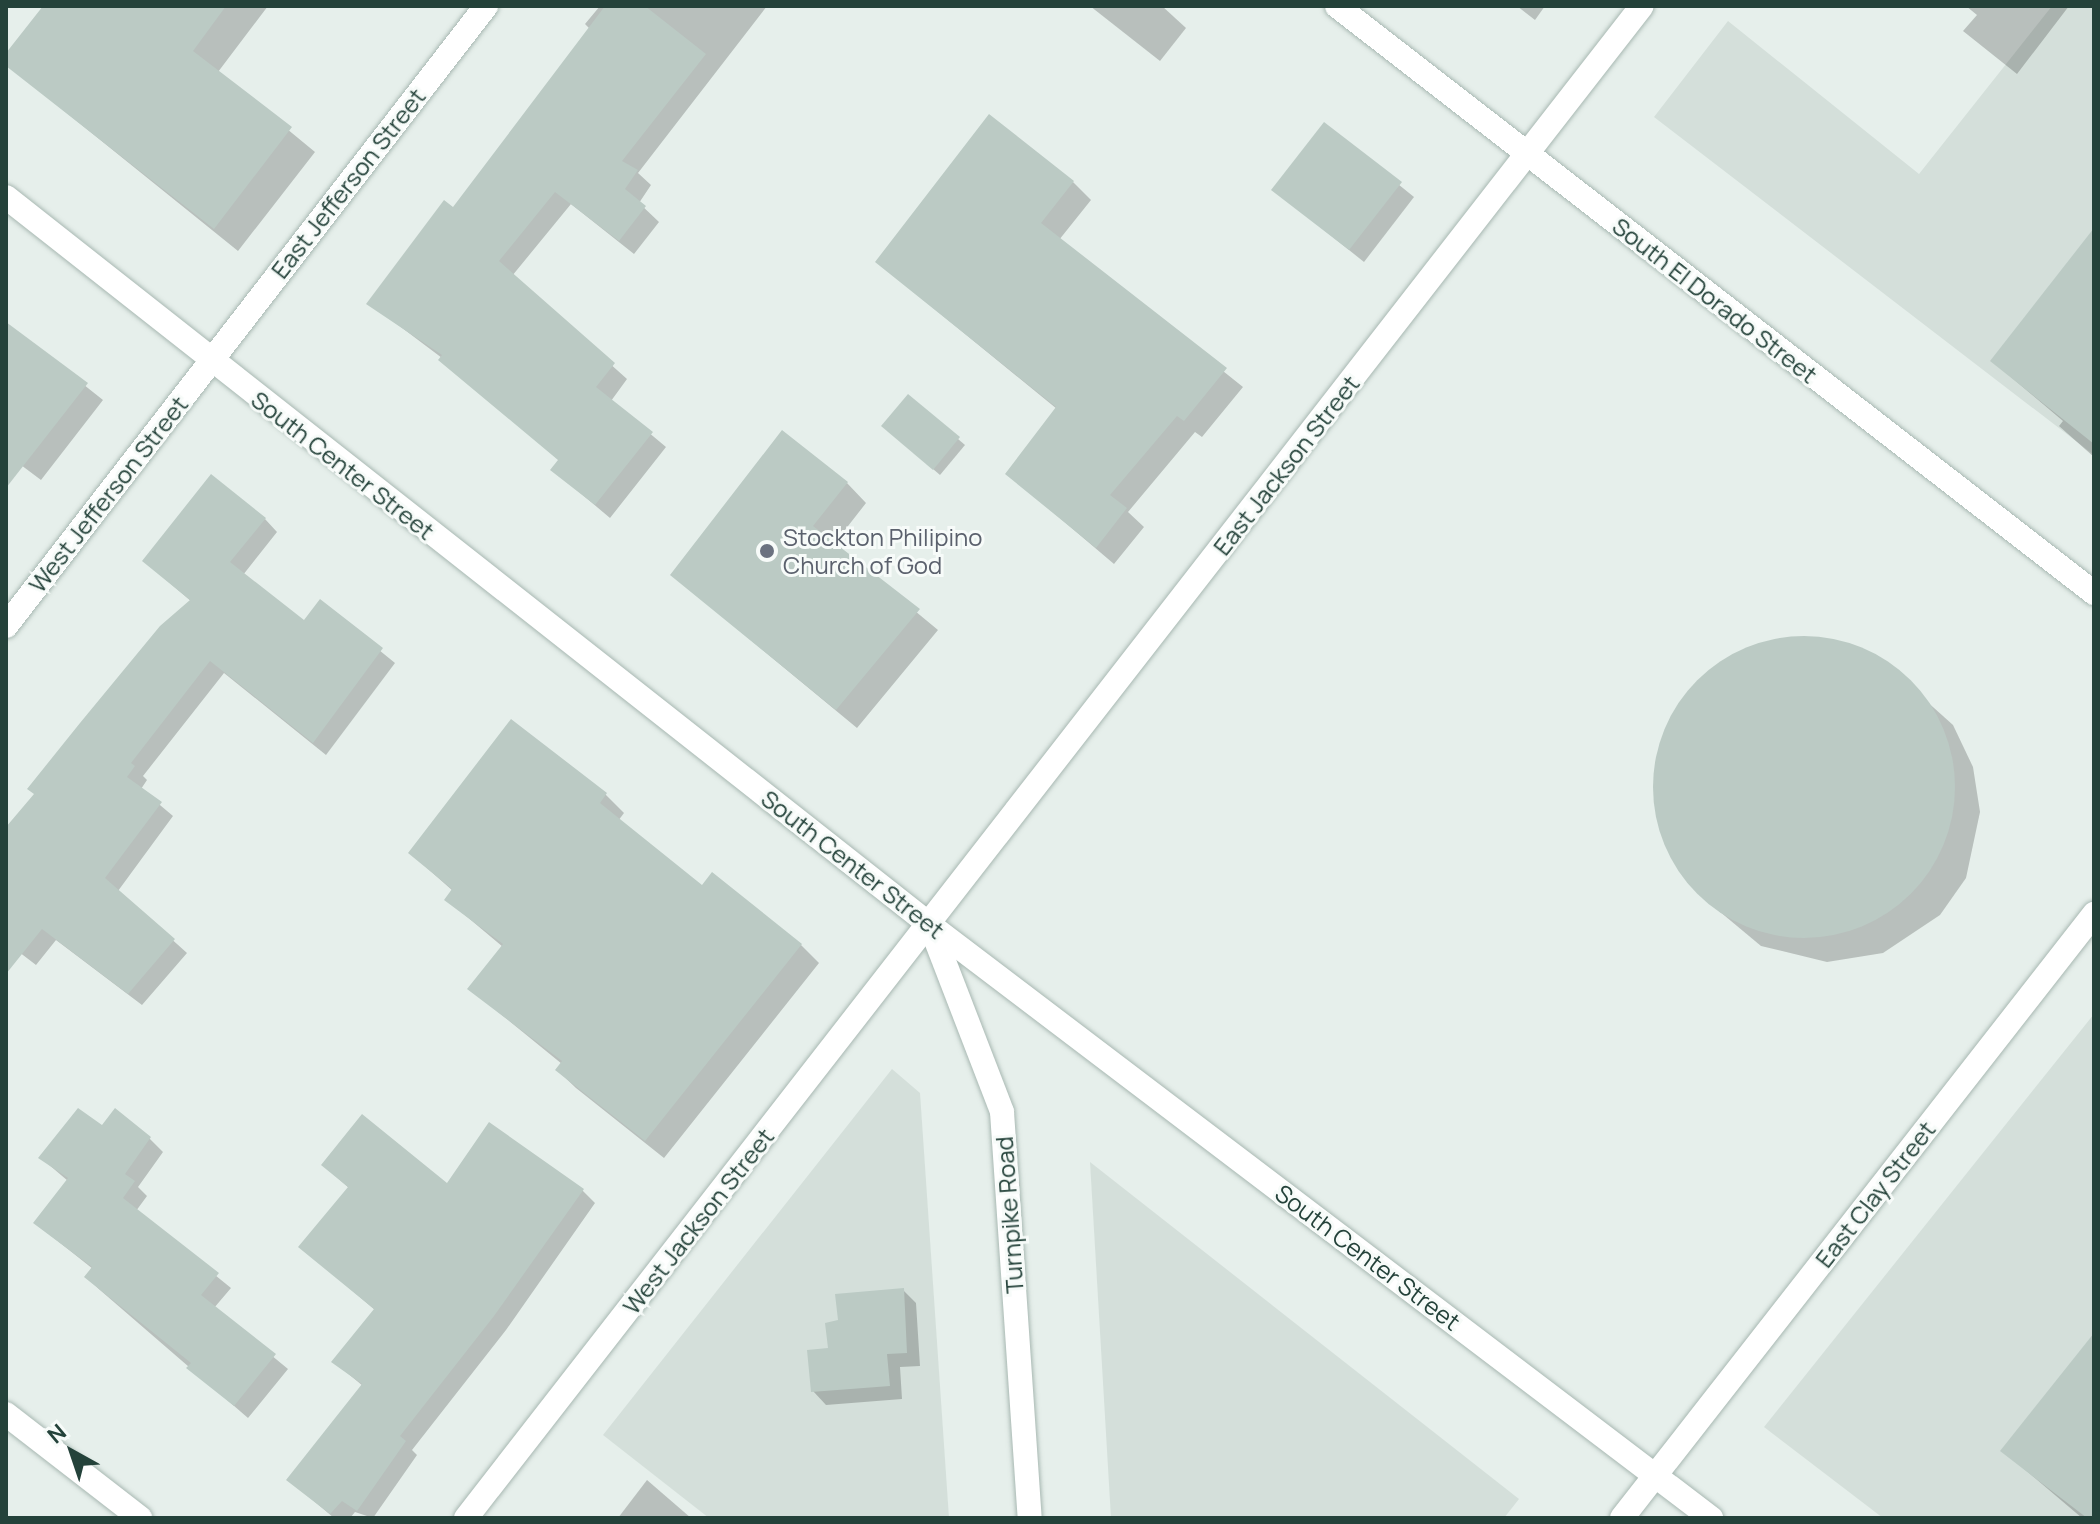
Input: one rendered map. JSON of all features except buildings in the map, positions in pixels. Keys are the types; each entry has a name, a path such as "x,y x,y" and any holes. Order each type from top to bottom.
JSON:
{"street":[{"name":"East Jefferson Street","path":"210,361 486,6"},
{"name":"South El Dorado Street","path":"1337,6 2094,593"},
{"name":"East Jackson Street","path":"930,925 1642,6"},
{"name":"South Center Street","path":"6,197 210,361 930,925 1711,1518"},
{"name":"West Jefferson Street","path":"6,626 210,361"},
{"name":"East Clay Street","path":"1622,1518 2094,914"},
{"name":"West Jackson Street","path":"466,1518 930,925"},
{"name":"Turnpike Road","path":"930,925 1002,1112 1030,1518"},
{"path":"6,1414 140,1518"}],"shaded area":[{"path":"2052,6 2094,6 2094,455 1654,117 1728,21 1919,174"},
{"path":"2094,1014 2094,1518 1883,1518 1764,1427"},
{"path":"892,1069 920,1093 949,1518 709,1518 603,1435"},
{"path":"1090,1162 1519,1499 1504,1518 1111,1518"}],"place":[{"name":"Stockton Philipino Church of God","path":"767,551"}]}
